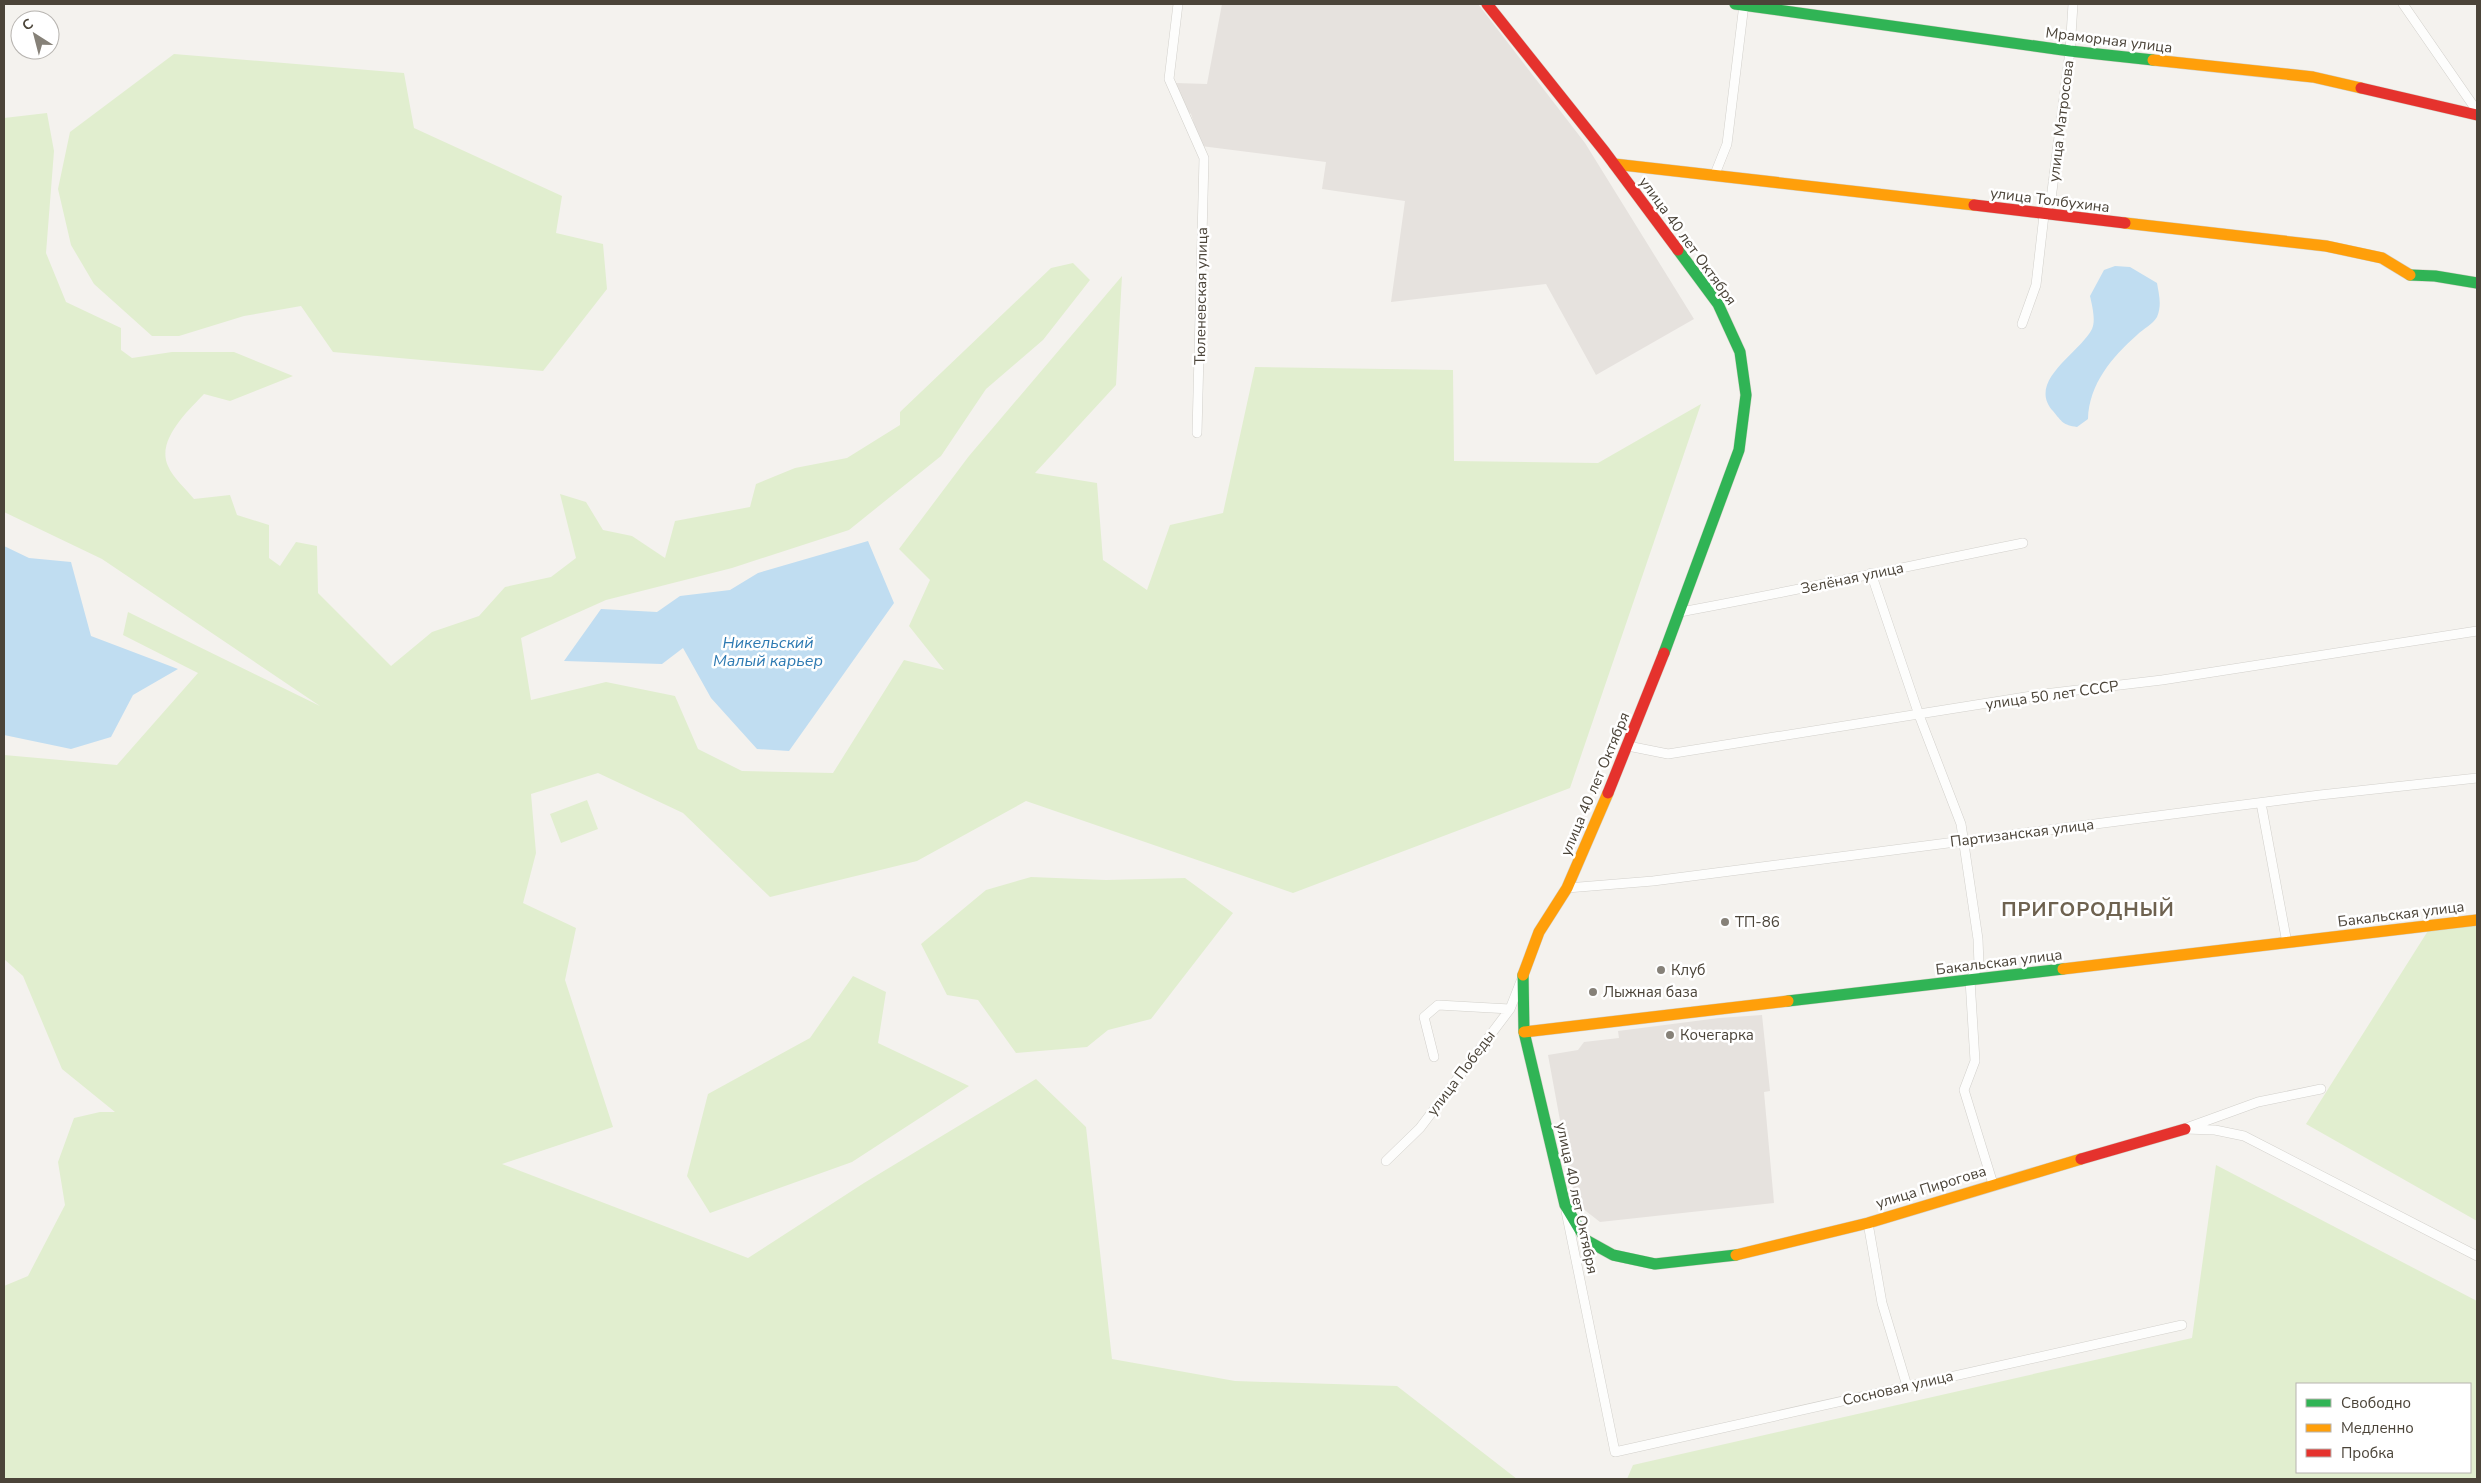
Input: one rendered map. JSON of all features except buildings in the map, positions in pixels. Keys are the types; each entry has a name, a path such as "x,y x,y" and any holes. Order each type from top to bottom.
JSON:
{"street":[{"name":"Тюленевская улица","path":"1178,4 1169,79 1204,158 1197,433"},
{"name":"улица 40 лет Октября","path":"1487,4 1614,164 1718,304 1740,352 1745,387 1746,408 1739,450 1680,612 1628,746 1567,888 1539,932 1523,976 1524,1032 1565,1205 1615,1452"},
{"name":"Мраморная улица","path":"1741,4 2070,51 2313,77 2477,115"},
{"path":"1714,174 1728,144 1741,4"},
{"name":"улица Матросова","path":"2022,324 2036,285 2044,215 2051,199 2070,51 2073,4"},
{"path":"2403,4 2477,111"},
{"name":"улица Толбухина","path":"1614,164 1714,174 2044,215 2326,246 2382,258 2406,275 2435,276 2477,283"},
{"name":"Зелёная улица","path":"1680,612 1771,596 1871,573 2023,543"},
{"path":"1871,573 1919,715 1961,824 1965,840 1967,876 1978,939 1979,965 1970,980 1975,1061 1964,1090 1993,1184"},
{"name":"улица 50 лет СССР","path":"1628,746 1668,754 2044,694 2162,680 2477,631"},
{"name":"Партизанская улица","path":"1567,888 1653,881 2320,794 2477,778"},
{"path":"2261,803 2287,943"},
{"name":"Бакальская улица","path":"1524,1032 2477,920"},
{"name":"улица Победы","path":"1386,1161 1420,1128 1510,1009 1523,976"},
{"path":"1434,1057 1424,1017 1438,1005 1510,1009"},
{"name":"улица Пирогова","path":"1565,1205 1586,1240 1613,1255 1655,1264 1733,1256 1868,1223 1993,1184 2186,1129 2258,1102 2321,1089"},
{"path":"2186,1129 2215,1130 2244,1136 2477,1256"},
{"path":"1868,1223 1882,1303 1907,1386"},
{"name":"Сосновая улица","path":"1615,1452 2182,1325"}],"shaded area":[{"path":"1222,4 1478,4 1585,143 1694,319 1596,375 1546,284 1391,302 1405,201 1322,189 1326,162 1201,146 1191,114 1174,101 1176,83 1207,84"},
{"path":"1762,1015 1770,1091 1764,1092 1774,1203 1600,1222 1582,1208 1576,1201 1570,1175 1548,1055 1578,1050 1584,1042 1619,1038 1618,1031 1719,1018"}],"green space":[{"path":"174,54 404,73 414,128 562,196 556,233 603,244 607,289 543,371 333,352 301,306 244,316 179,336 152,336 94,284 71,245 58,189 70,132"},
{"path":"47,113 54,151 46,253 66,302 121,328 121,350 132,358 172,352 234,352 293,376 230,401 204,394 182,417 170,436 165,456 170,470 194,499 230,495 237,515 269,525 269,558 280,566 296,542 317,546 318,593 391,666 432,632 479,616 505,587 551,577 576,558 560,494 586,502 603,530 632,536 665,558 675,521 750,507 756,484 795,468 847,458 900,425 900,412 1051,268 1073,263 1090,280 1043,340 986,389 941,456 849,530 732,568 606,600 521,638 531,700 606,682 675,696 698,749 742,771 833,773 904,660 944,670 909,626 930,580 899,549 969,456 1122,276 1116,385 1035,473 1097,483 1103,560 1147,590 1170,525 1223,513 1255,367 1453,370 1454,461 1598,463 1701,404 1570,788 1293,893 1026,801 917,861 770,897 683,813 598,773 531,794 536,853 523,903 576,928 565,980 613,1127 502,1164 748,1258 864,1183 1036,1079 1086,1127 1112,1359 1235,1381 1397,1386 1517,1479 4,1479 4,1286 28,1276 65,1205 58,1162 74,1118 100,1112 115,1112 62,1069 23,976 4,959 4,755 117,765 198,673 123,635 128,612 320,706 102,559 4,512 4,118"},
{"path":"587,800 598,829 561,843 550,814"},
{"path":"1031,877 1106,880 1185,878 1233,913 1151,1019 1108,1030 1087,1047 1016,1053 978,1000 947,995 921,944 986,890"},
{"path":"2477,921 2477,1221 2306,1124 2431,926"},
{"path":"853,976 886,992 878,1043 969,1086 852,1162 710,1213 687,1176 708,1094 810,1038"},
{"path":"2216,1165 2477,1301 2477,1479 1627,1479 1633,1465 2192,1338"}],"water":[{"path":"2115,266 2130,267 2157,283 2160,300 2159,313 2155,320 2119,352 2104,372 2093,394 2089,406 2088,419 2077,427 2069,425 2061,420 2053,411 2046,400 2046,389 2050,378 2092,329 2094,317 2090,296 2104,270"},
{"name":"Никельский Малый карьер","path":"868,541 894,603 789,751 757,749 711,698 683,648 662,664 564,661 601,609 657,612 680,596 730,590 758,573"},
{"path":"4,546 29,558 71,562 91,636 178,669 133,695 111,737 71,749 4,735"}],"traffic: fast":[{"path":"1735,4 2070,51 2153,60"},
{"path":"1664,653 1739,450 1746,395 1740,352 1718,304 1678,250"},
{"path":"2410,275 2435,276 2477,283"},
{"path":"1788,1001 2063,969"},
{"path":"1523,975 1524,1032 1565,1205 1586,1240 1613,1255 1655,1264 1736,1255"}],"traffic: slow":[{"path":"2153,60 2313,77 2361,88"},
{"path":"1614,164 1974,205"},
{"path":"2125,223 2326,246 2382,258 2410,275"},
{"path":"1523,975 1539,932 1567,888 1608,793"},
{"path":"2063,969 2477,920"},
{"path":"1524,1032 1788,1001"},
{"path":"1736,1255 1868,1223 2081,1159"}],"traffic: jam":[{"path":"1487,4 1605,152 1678,250"},
{"path":"2361,88 2477,115"},
{"path":"1974,205 2125,223"},
{"path":"1608,793 1664,653"},
{"path":"2081,1159 2185,1129"}],"place":[{"name":"ТП-86","path":"1725,922"},
{"name":"Клуб","path":"1661,970"},
{"name":"Лыжная база","path":"1593,992"},
{"name":"Кочегарка","path":"1670,1035"}],"district":[{"name":"ПРИГОРОДНЫЙ","path":"2088,909"}]}
